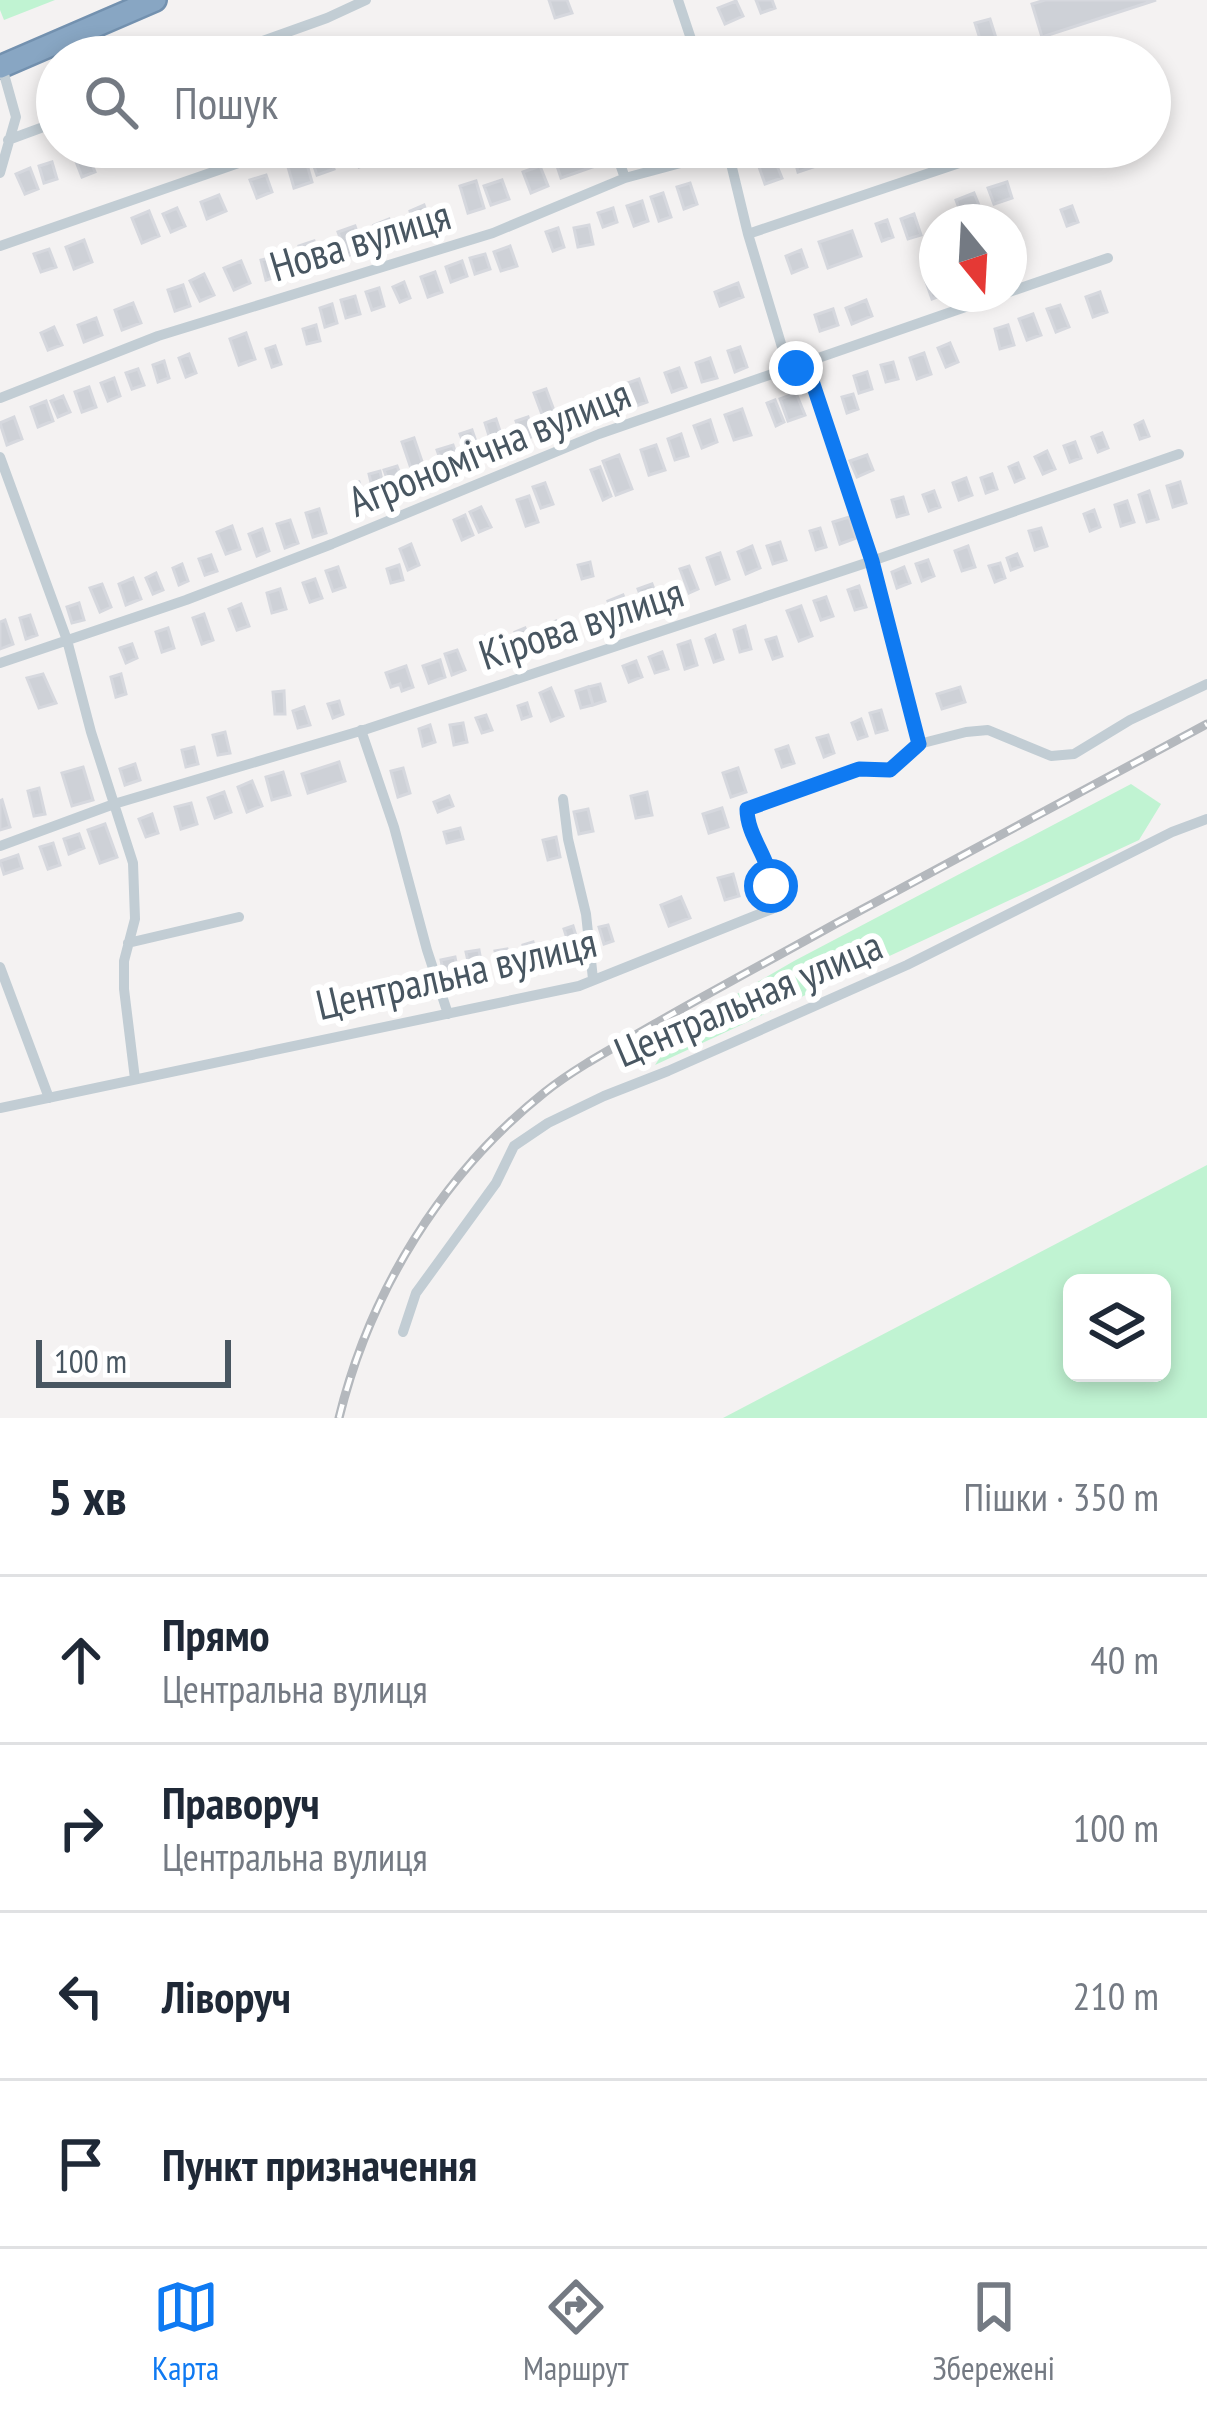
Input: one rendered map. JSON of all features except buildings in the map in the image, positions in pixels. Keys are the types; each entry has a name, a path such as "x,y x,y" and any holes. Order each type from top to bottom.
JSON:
{"highway":[{"path":"72,36 155,0"},
{"path":"1,67 36,52"}],"street":[{"path":"277,36 366,0"},
{"path":"681,1 691,36"},
{"path":"0,173 5,142 16,117 1,67"},
{"path":"5,142 36,130"},
{"path":"0,246 225,168"},
{"path":"621,168 625,178"},
{"name":"Нова вулиця","path":"0,398 158,336 493,233 661,168"},
{"path":"736,168 748,234 785,357 812,381 872,561 919,744 988,730 1051,756 1074,754 1114,728 1207,684"},
{"path":"748,234 944,168"},
{"name":"Агрономічна вулиця","path":"1027,286 1108,258"},
{"name":"Агрономічна вулиця","path":"0,663 186,600 599,434 953,312"},
{"name":"Кірова вулиця","path":"0,846 114,804 361,730 872,561 1179,454"},
{"path":"0,457 67,640 133,863 135,920 124,988 136,1078"},
{"path":"361,730 448,1014"},
{"name":"Центральна вулиця","path":"0,1108 579,986 772,909 771,876 747,820 747,809 859,769 890,770 919,744"},
{"path":"563,799 586,914 592,979"},
{"name":"Центральная улица","path":"403,1332 416,1293 496,1183 514,1146 548,1123 907,965 1172,832 1207,819"},
{"path":"128,943 239,917"},
{"path":"0,967 49,1098"}],"green space":[{"path":"0,0 55,0 4,20"},
{"path":"1131,784 1161,804 1139,840 655,1065 680,1027 794,961"},
{"path":"1207,1165 1207,1418 723,1418"}],"railway":[{"path":"339,1418 370,1325 415,1238 474,1160 545,1092 699,999 1207,724"}],"route":[{"path":"771,886 747,809 859,769 890,770 919,744 872,561 812,381 796,368"}]}
